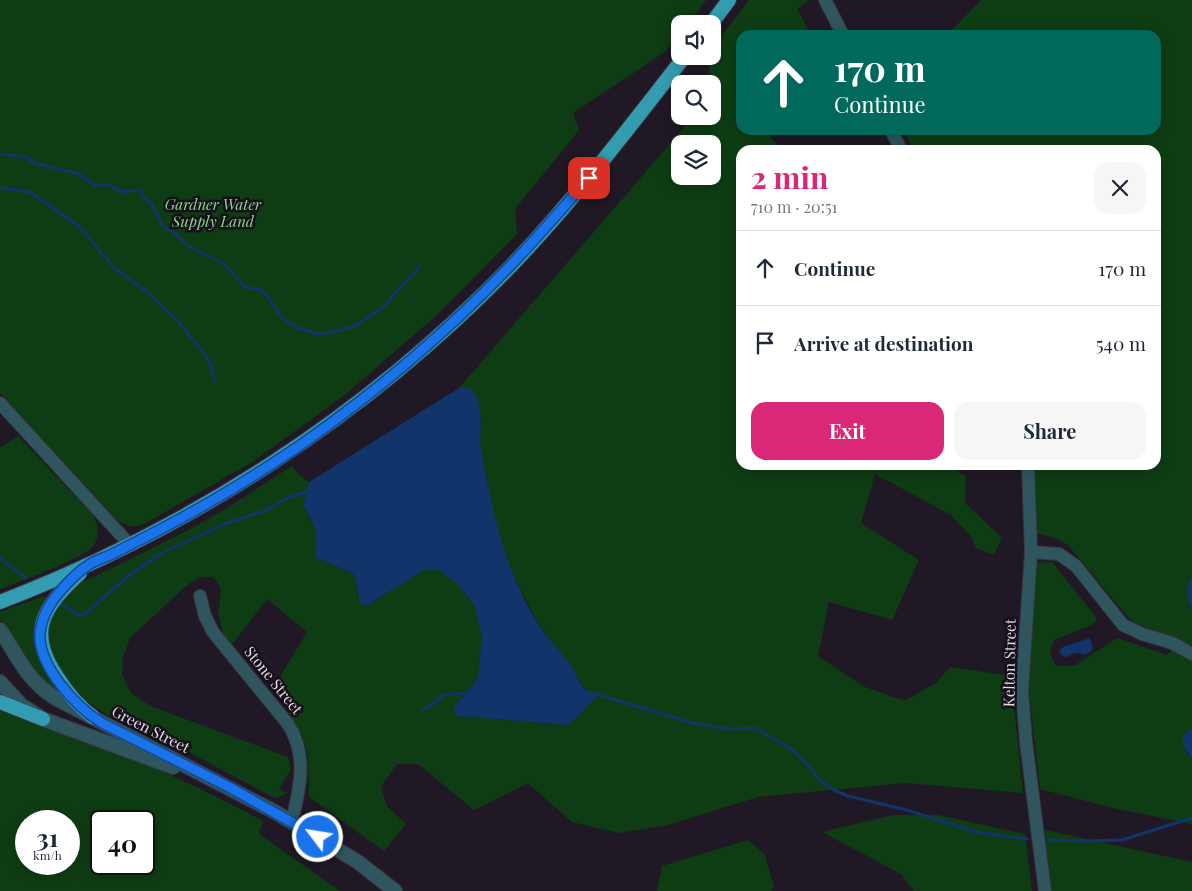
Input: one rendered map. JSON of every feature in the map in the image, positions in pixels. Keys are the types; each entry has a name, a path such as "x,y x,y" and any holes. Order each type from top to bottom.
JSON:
{"highway":[{"path":"717,15 729,0"},
{"path":"0,602 87,566 130,545 226,492 298,446 374,390 428,345 480,297 538,236 589,178 678,65"},
{"path":"87,566 53,601 45,614 40,634 45,655 52,670 73,700 94,718"},
{"path":"0,702 43,719"}],"street":[{"path":"825,0 840,30"},
{"path":"0,403 130,545"},
{"name":"Kelton Street","path":"1028,470 1031,552 1022,685 1026,742 1045,891"},
{"path":"1031,552 1059,554 1076,566 1123,624 1142,634 1172,643 1192,654"},
{"name":"Stone Street","path":"200,596 205,616 213,632 288,724 296,738 301,754 301,773 292,822"},
{"name":"Green Street","path":"0,630 20,664 36,684 62,703 258,802 358,862 395,891"},
{"name":"Green Street","path":"0,682 20,705 43,719 196,776 258,802"}],"green space":[{"name":"Gardner Water Supply Land","path":"0,0 706,0 695,15 671,15 671,44 665,52 573,113 579,130 515,209 517,234 438,314 346,394 254,461 146,523 135,526 124,524 117,520 0,393"},
{"path":"749,0 809,0 797,9 808,30 736,30 736,135 768,135 778,145 736,145 736,470 957,470 966,477 965,503 1002,538 994,555 976,548 971,536 951,515 875,474 861,523 919,560 892,620 829,602 818,656 865,687 905,701 937,682 950,667 1011,676 1023,793 906,783 758,797 668,825 619,833 572,822 528,783 474,810 418,764 397,764 381,786 386,805 406,824 384,851 309,797 308,756 302,735 274,687 307,632 267,599 231,646 224,636 218,613 221,591 218,582 212,577 199,577 185,587 130,638 123,658 122,674 131,693 150,706 288,757 291,769 279,789 288,793 277,798 271,796 192,754 112,718 84,700 70,685 51,650 50,615 69,589 187,531 292,466 297,473 309,482 303,505 315,531 316,558 352,573 357,583 358,596 368,605 426,569 437,569 454,581 474,604 482,636 478,677 463,696 454,714 457,716 567,725 591,691 583,687 571,666 537,621 511,572 491,505 479,438 481,419 466,388 459,388 671,143 671,185 721,185 721,135 678,135 686,125 721,125 721,75 708,75 709,65 721,65 721,37"},
{"path":"981,0 1192,0 1192,576 1190,579 1189,603 1192,609 1192,649 1168,636 1132,622 1068,545 1055,538 1035,533 1034,470 1161,470 1161,145 911,145 906,135 1161,135 1161,30 952,30"},
{"path":"18,436 93,515 98,533 94,545 78,556 0,589 0,448"},
{"path":"1052,562 1096,617 1096,622 1091,625 1054,640 1051,653 1052,659 1057,666 1074,666 1117,638 1167,655 1173,649 1192,660 1192,730 1185,737 1184,748 1192,759 1192,824 1113,808 1040,789 1029,691 1034,563"},
{"path":"44,596 47,599 38,621 60,692 57,695 41,682 9,630 0,620 0,612"},
{"path":"0,707 137,760 201,789 263,821 259,834 340,891 0,891"},
{"path":"893,815 939,815 1025,834 1032,891 914,891 901,874 822,832"},
{"path":"1045,830 1192,862 1192,891 1051,891"},
{"path":"748,840 765,855 774,887 771,891 657,891 662,866"}],"water":[{"path":"459,388 466,388 472,391 480,407 480,443 490,495 507,559 515,579 540,626 571,665 585,689 594,692 596,697 567,725 457,716 454,714 455,706 472,687 478,677 482,636 474,604 454,581 437,569 426,569 368,605 361,605 356,580 352,573 316,558 315,531 303,505 309,482"},
{"path":"1192,576 1192,609 1188,592"},
{"path":"1090,638 1093,649 1087,654 1075,653 1064,657 1059,651 1063,647"},
{"path":"1192,730 1192,758 1186,752 1183,744 1184,736"}],"waterway":[{"path":"0,154 26,157 34,163 79,174 94,185 110,185 121,192 141,191 143,197 151,203 166,229 175,233 188,246 224,264 245,287 261,290 266,294 282,318 296,327 318,334 357,325 384,306 421,265"},
{"path":"0,188 30,192 80,227 114,268 146,291 178,321 209,360 215,381"},
{"path":"62,605 79,615 85,614 127,577 158,555 222,525 264,511 288,498 310,490"},
{"path":"0,558 26,578"},
{"path":"422,710 429,707 443,695 469,693"},
{"path":"592,693 693,723 730,729 755,728 791,749 819,779 834,790 848,796 907,810 976,832 1027,839"},
{"path":"1049,840 1122,840 1192,818"}],"route":[{"path":"318,837 229,787 102,723 79,707 50,666 45,655 40,634 45,614 56,596 87,566 174,522 275,462 374,390 428,345 473,303 538,236 589,178"}]}
